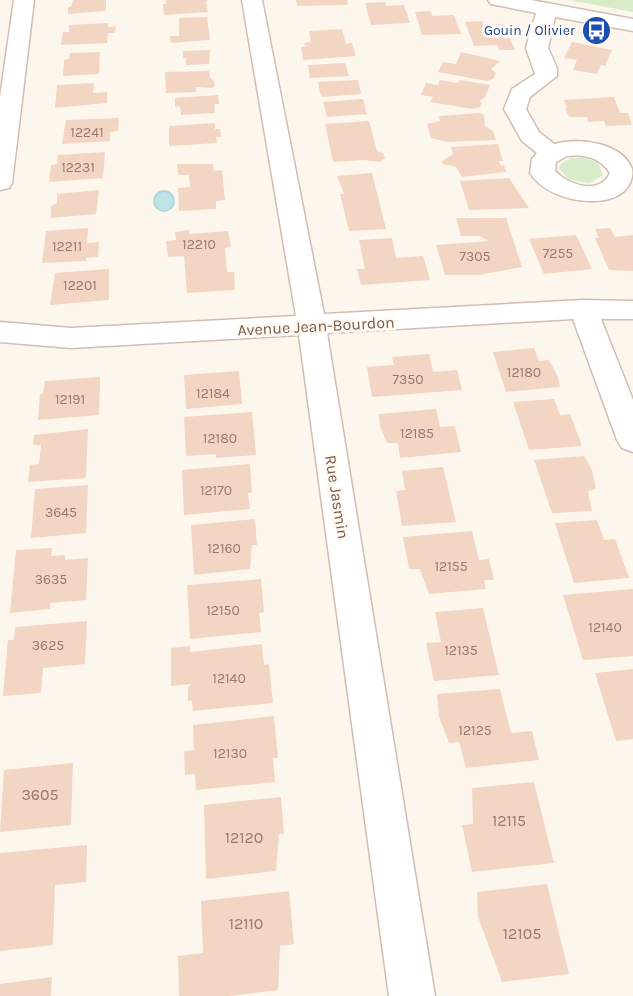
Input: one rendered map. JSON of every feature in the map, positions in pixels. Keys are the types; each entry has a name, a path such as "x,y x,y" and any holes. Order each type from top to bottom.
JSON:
{"street":[{"name":"Rue Jasmin","path":"252,0 312,327 412,996"},
{"path":"498,0 633,25"},
{"path":"547,9 537,48 546,68 546,76 520,94 515,109 530,136 551,153"},
{"path":"0,183 15,14"},
{"name":"Avenue Jean-Bourdon","path":"0,332 71,338 312,327 583,309 633,310"},
{"path":"583,309 633,440"}],"green space":[{"path":"567,0 633,0 633,12 574,1"},
{"path":"571,158 585,158 598,163 603,175 590,183 569,180 559,168"}],"water":[{"path":"160,191 168,191 174,197 174,205 168,211 160,211 154,205 154,197"}],"building":[{"path":"73,0 106,0 105,11 68,14 68,7 71,7"},
{"path":"166,0 208,0 206,2 208,12 164,15 163,4 166,4"},
{"path":"296,0 347,0 348,5 297,6"},
{"path":"385,2 386,6 404,5 410,23 371,25 365,3"},
{"path":"431,11 432,16 454,15 461,34 422,35 415,12"},
{"path":"207,17 210,40 171,43 170,36 179,36 179,18"},
{"path":"482,21 483,25 504,24 515,50 500,50 497,45 474,46 465,22"},
{"path":"108,23 108,27 116,26 115,33 108,33 107,43 61,45 63,32 69,32 69,25"},
{"path":"342,29 346,44 352,43 356,56 303,60 301,47 310,46 304,45 306,42 311,43 309,31"},
{"path":"572,42 612,50 605,66 601,65 597,74 573,70 577,60 564,58"},
{"path":"210,50 209,64 186,65 183,51"},
{"path":"100,52 99,74 63,76 64,60 69,59 70,53"},
{"path":"461,52 500,61 491,69 496,73 493,79 487,81 438,72 443,62 456,64"},
{"path":"345,63 349,76 310,78 308,65"},
{"path":"209,71 215,86 212,88 196,87 196,92 166,93 165,72"},
{"path":"358,80 361,94 323,97 320,93 318,82"},
{"path":"440,80 457,83 460,80 490,85 485,97 479,101 482,103 480,107 473,109 430,102 433,97 421,95 426,83 438,85"},
{"path":"94,83 93,93 107,92 107,103 55,108 57,85"},
{"path":"218,95 219,104 214,104 215,113 181,115 180,106 175,107 175,98"},
{"path":"614,97 620,113 628,113 632,125 606,126 604,121 588,122 587,117 569,117 565,108 567,108 564,100"},
{"path":"363,99 367,114 327,117 323,102"},
{"path":"479,113 484,115 485,126 493,131 496,140 447,142 431,138 427,124 440,121 439,116"},
{"path":"119,118 118,131 110,132 110,141 62,144 66,120"},
{"path":"369,121 377,151 383,153 385,158 379,162 364,160 333,162 325,124"},
{"path":"215,123 215,129 220,129 221,137 216,137 217,143 169,146 169,126"},
{"path":"498,144 503,161 499,161 501,166 504,165 506,172 462,177 456,167 443,164 442,161 453,154 451,147"},
{"path":"105,152 103,178 49,182 51,165 57,164 58,155"},
{"path":"177,164 213,164 214,171 222,170 225,200 216,201 216,209 179,211 178,188 190,187 189,175 178,175"},
{"path":"372,173 386,229 349,231 340,194 344,194 337,176"},
{"path":"509,178 529,208 469,210 460,181"},
{"path":"99,190 96,214 51,218 51,206 57,203 57,194"},
{"path":"456,218 506,218 522,267 478,275 445,275 436,245 488,241 480,236 461,236"},
{"path":"88,228 87,243 99,242 98,257 86,258 86,261 42,263 46,231"},
{"path":"610,228 615,237 633,235 633,271 609,270 595,238 599,238 595,229"},
{"path":"189,230 189,234 228,231 231,247 225,248 227,272 234,272 235,290 187,293 184,256 168,257 166,241 176,240 175,232"},
{"path":"576,235 592,269 544,274 529,239"},
{"path":"392,238 396,258 423,256 430,280 361,285 357,269 365,269 359,240"},
{"path":"109,269 109,300 50,305 55,273"},
{"path":"534,348 539,361 549,360 558,377 560,387 506,392 493,352"},
{"path":"429,354 433,372 457,370 462,390 372,397 367,367 394,365 392,357"},
{"path":"239,371 242,404 186,409 184,375"},
{"path":"100,377 99,415 38,420 40,394 43,394 45,381"},
{"path":"554,399 560,415 570,414 582,446 529,450 513,402"},
{"path":"436,409 440,427 455,426 461,452 400,458 398,443 387,443 380,427 379,414"},
{"path":"252,412 256,455 216,458 216,454 186,456 184,417"},
{"path":"88,429 86,478 28,482 30,465 39,464 41,445 33,445 34,435"},
{"path":"584,456 592,470 596,489 588,491 592,511 552,513 534,460"},
{"path":"250,464 252,493 248,493 250,509 184,515 182,470"},
{"path":"443,467 456,522 402,526 396,491 405,490 402,471"},
{"path":"88,485 86,533 31,538 35,489"},
{"path":"255,519 257,545 252,545 250,569 194,575 191,525"},
{"path":"597,520 604,540 615,539 629,578 574,583 555,523"},
{"path":"472,531 479,560 489,559 494,580 484,580 486,589 429,594 420,569 409,569 403,537"},
{"path":"52,548 51,556 65,555 65,560 88,558 86,600 50,603 50,609 10,613 16,550"},
{"path":"261,579 264,612 259,613 261,632 190,639 187,585"},
{"path":"633,589 633,656 583,660 563,595"},
{"path":"483,608 499,675 434,681 426,643 441,642 435,612"},
{"path":"87,621 85,664 43,668 41,693 3,696 8,640 14,640 15,627"},
{"path":"262,644 264,665 269,664 273,703 193,711 192,700 188,701 188,688 191,684 171,686 171,648 190,646 190,652"},
{"path":"633,669 633,739 616,741 595,673"},
{"path":"500,689 511,733 532,731 539,760 466,768 459,742 449,743 439,717 437,694"},
{"path":"274,716 278,758 273,758 275,782 196,790 195,774 185,775 184,751 194,750 193,725"},
{"path":"73,763 71,825 0,832 4,770"},
{"path":"534,782 554,863 472,872 462,825 473,824 472,788"},
{"path":"281,797 284,834 279,834 276,871 206,879 204,805"},
{"path":"87,845 86,882 55,885 53,945 0,951 0,853"},
{"path":"547,884 569,974 502,982 478,917 477,892"},
{"path":"289,891 294,944 280,946 278,990 230,996 179,996 178,956 203,953 201,901"},
{"path":"52,977 51,996 0,996 0,984"}],"place":[{"name":"Gouin / Olivier","path":"596,30"}]}
